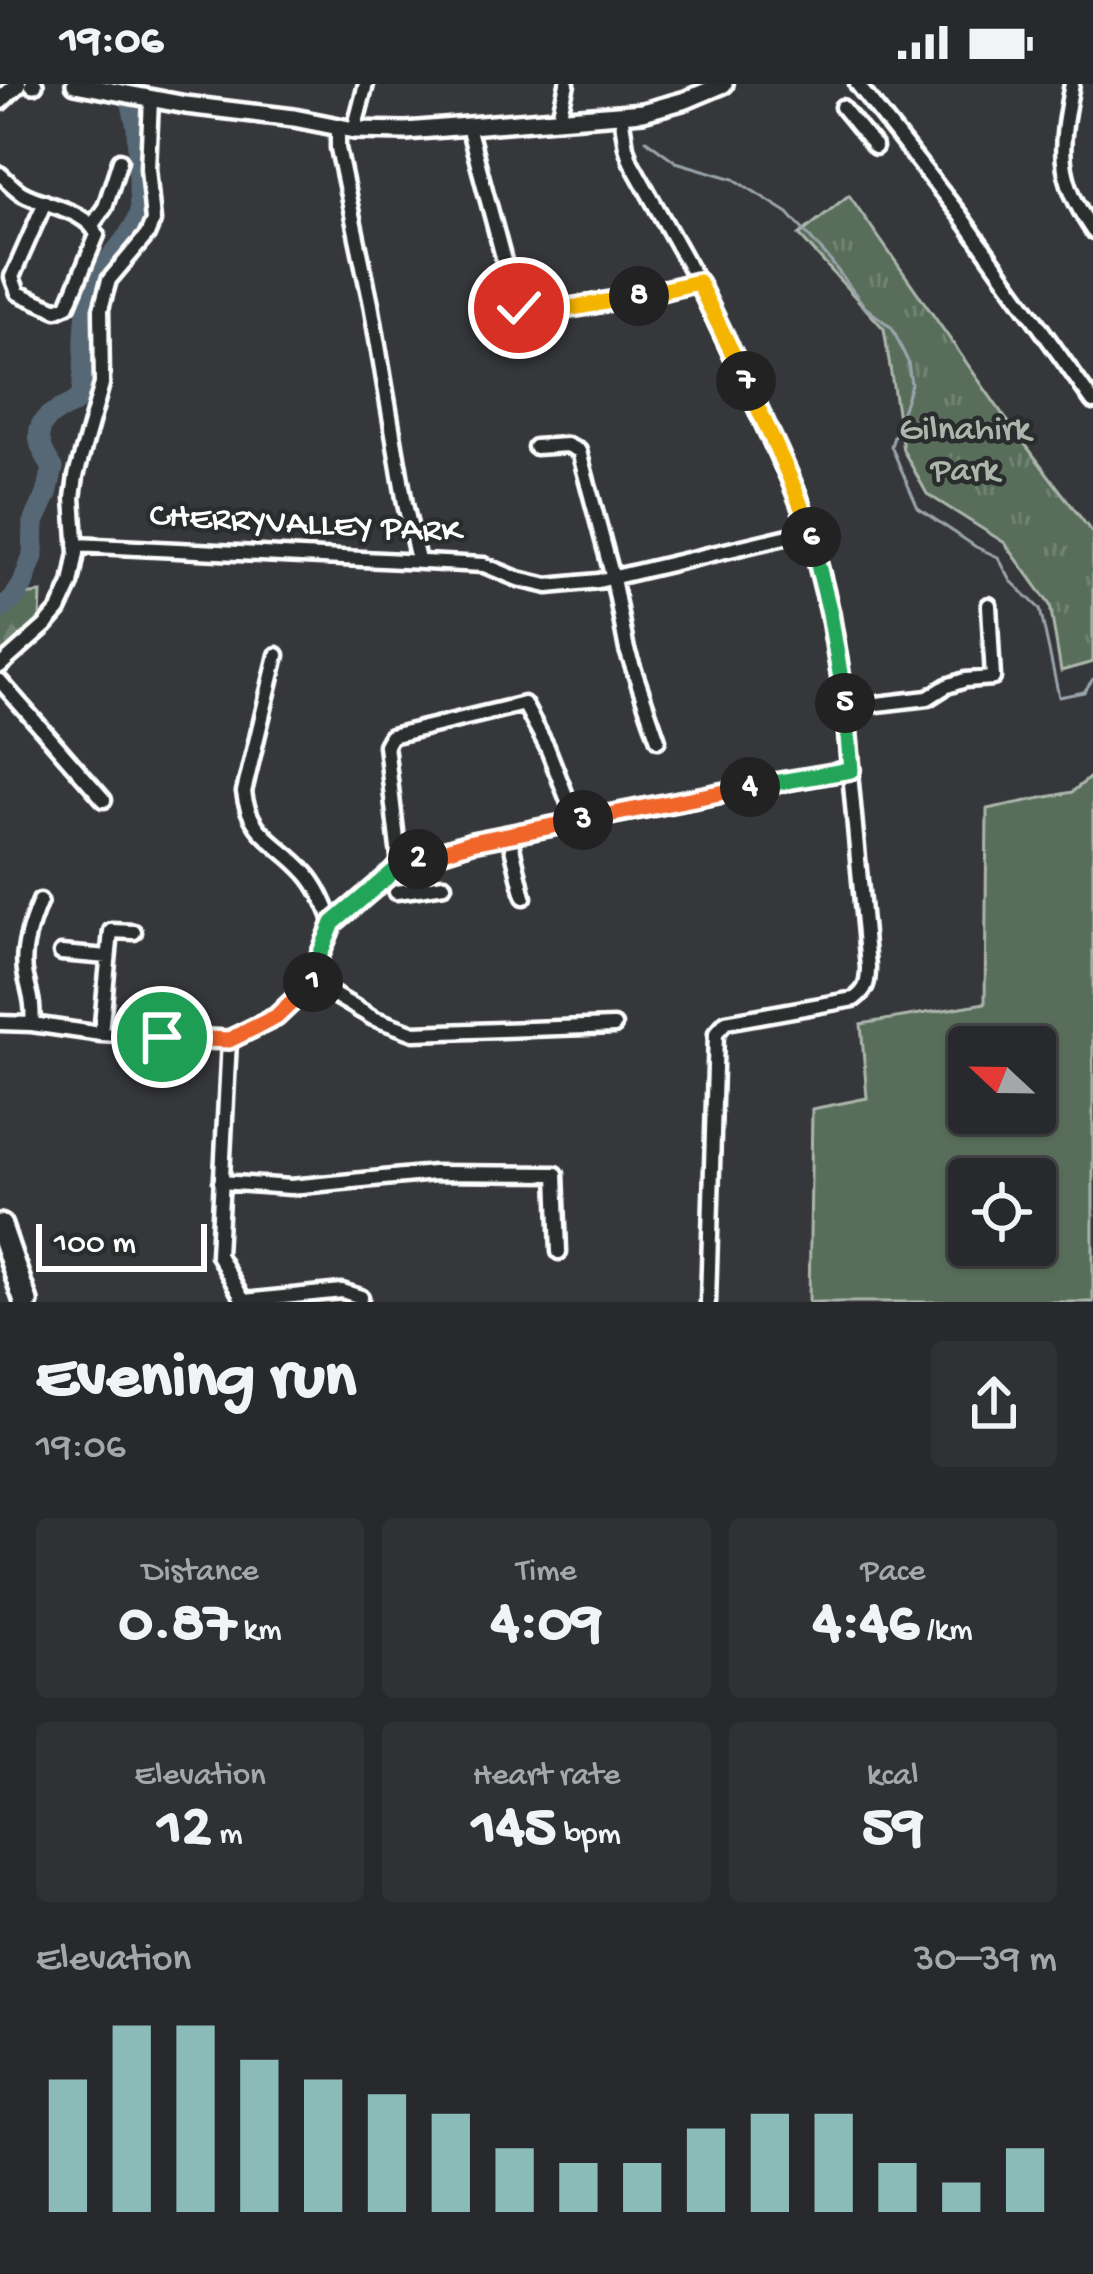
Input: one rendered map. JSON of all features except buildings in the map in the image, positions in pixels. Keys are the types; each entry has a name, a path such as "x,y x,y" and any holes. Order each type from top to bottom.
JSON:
{"highway":[{"path":"0,1226 26,1302"}],"street":[{"path":"0,101 18,84"},
{"path":"75,84 346,129 406,131 621,115 686,100 724,84"},
{"path":"366,84 338,148 418,560"},
{"path":"559,117 567,84"},
{"path":"857,84 960,215 1093,402"},
{"path":"1072,84 1061,155 1079,212 1093,231"},
{"path":"0,666 38,634 71,584 76,476 102,384 101,309 109,280 147,236 153,220 148,168 151,99"},
{"path":"842,107 875,147"},
{"path":"858,127 879,110"},
{"path":"621,115 632,162 698,282 799,495 810,531 845,703 868,983 854,999 725,1022 716,1033 708,1302"},
{"path":"468,126 519,308 558,309 698,282"},
{"path":"92,225 106,207 120,160"},
{"path":"0,174 21,192 45,202 92,225 97,235 64,309 49,308 18,293 6,276 45,202"},
{"path":"535,447 567,445 579,451 627,650 658,740"},
{"name":"CHERRYVALLEY PARK","path":"76,545 484,565 548,586 613,578 810,531"},
{"path":"845,703 928,698 965,680 993,678 989,604"},
{"path":"277,655 248,771 245,806 267,840 318,888 333,923"},
{"path":"0,681 104,800"},
{"path":"418,889 407,863 386,745 391,736 524,704 576,821"},
{"path":"0,1023 229,1040 276,1017 313,982 333,923 407,863 509,835 851,770"},
{"path":"509,835 524,897"},
{"path":"395,892 444,885"},
{"path":"32,1024 34,1001 24,962 40,901"},
{"path":"101,1034 111,931 134,932"},
{"path":"61,953 108,957"},
{"path":"313,982 373,1018 414,1033 614,1026"},
{"path":"229,1040 220,1262 244,1302 342,1291 361,1297"},
{"path":"221,1182 291,1186 434,1173 556,1174 559,1252"}],"green space":[{"name":"Gilnahirk Park","path":"849,195 1093,534 1093,662 1061,671 1050,605 1005,543 927,494 903,450 884,329 799,235"},
{"path":"41,593 40,621 0,655 0,597"},
{"path":"1093,775 1093,1302 809,1302 812,1109 867,1098 861,1024 985,1003 987,809 1072,792"}],"waterway":[{"path":"0,610 23,584 33,556 34,522 53,468 41,447 42,425 81,397 91,293 140,212 132,104"},
{"path":"646,140 676,162 734,179 788,213 865,307 892,328 908,362 911,384 891,446 918,508 998,557 1011,581 1040,609 1059,697 1084,692 1093,679"}],"route":[{"path":"162,1037 229,1040 276,1017 313,982 333,923 400,866 472,842 851,770 840,665 799,495 698,282 558,309 519,308"}]}
